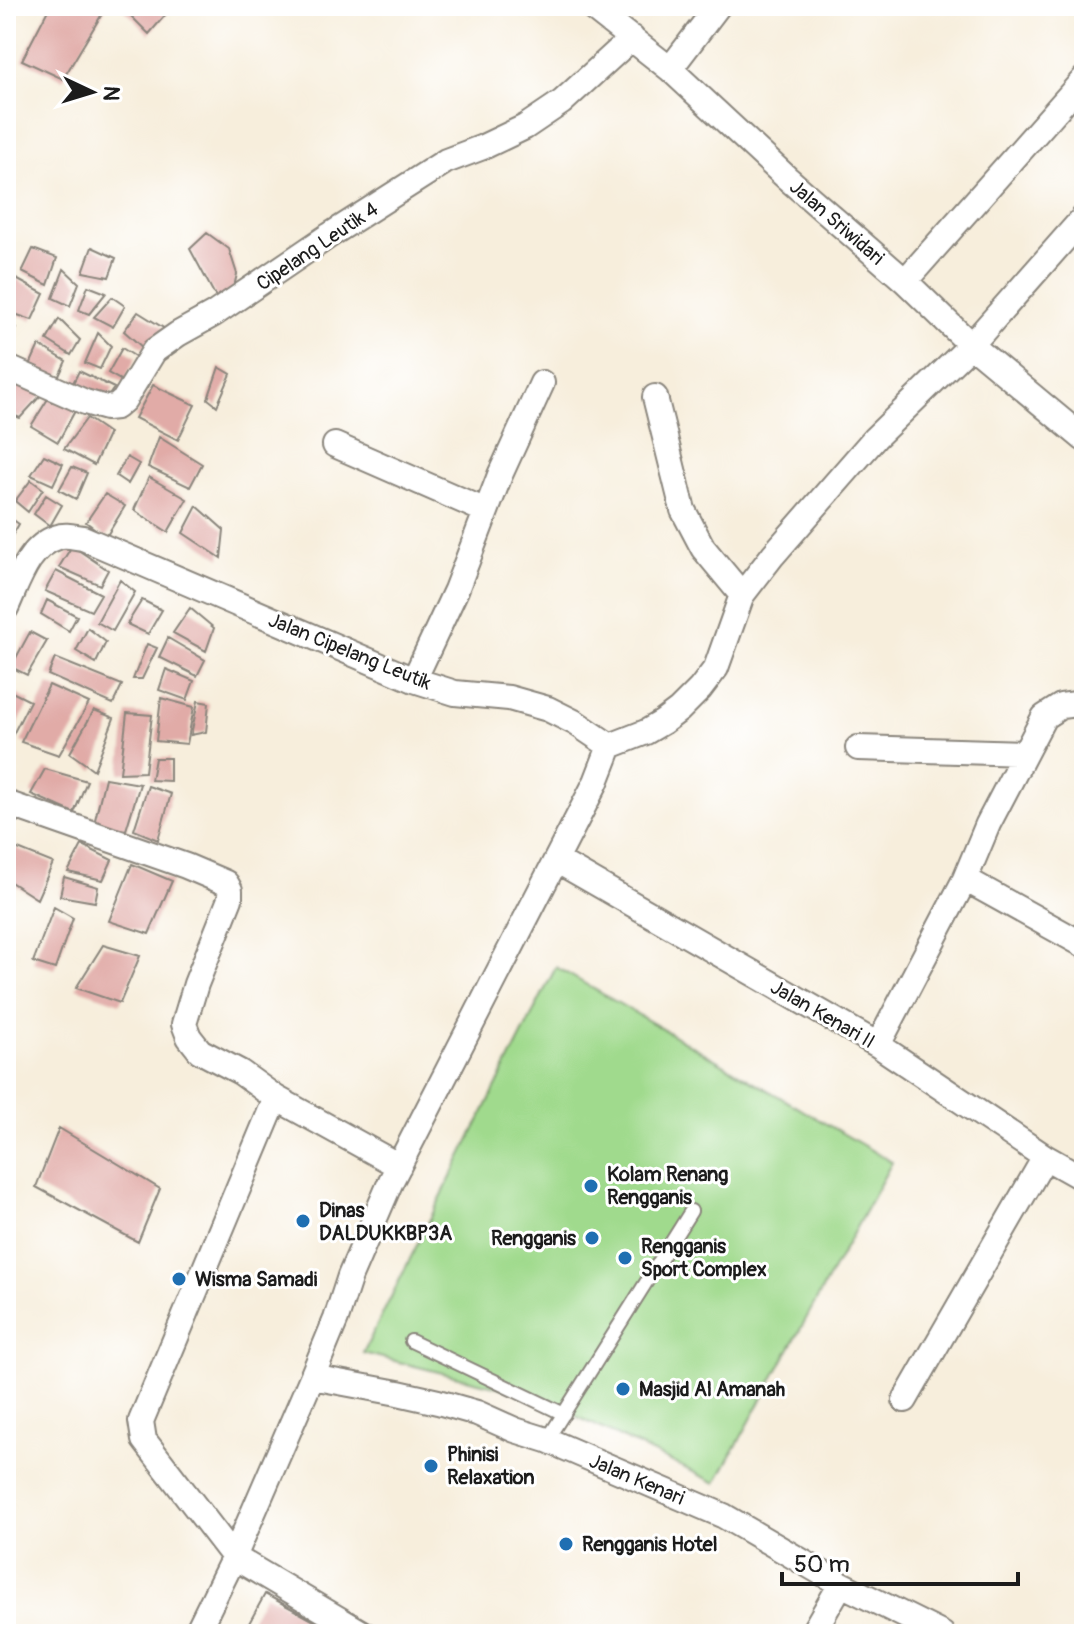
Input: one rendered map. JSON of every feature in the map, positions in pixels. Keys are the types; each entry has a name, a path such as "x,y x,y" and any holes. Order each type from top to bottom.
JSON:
{"street":[{"name":"Jalan Sriwidari","path":"590,6 670,69 787,178 905,281 971,345 1084,439"},
{"path":"670,69 718,6"},
{"name":"Cipelang Leutik 4","path":"6,367 85,402 106,408 116,407 124,400 154,351 446,161 525,127 562,102 632,38"},
{"path":"905,281 1084,79"},
{"path":"196,1634 234,1557 312,1377 380,1206 596,782 610,746 663,722 700,689 716,668 742,595 773,555 875,438 971,345 1084,217"},
{"path":"414,680 456,590 486,511 542,383"},
{"path":"655,397 683,510 703,548 742,595"},
{"path":"335,445 486,511"},
{"name":"Jalan Cipelang Leutik","path":"6,608 38,547 60,536 83,538 414,680 455,693 509,698 548,709 610,746"},
{"path":"878,1045 965,879 988,824 1044,717 1061,706 1084,703"},
{"path":"858,748 1025,753"},
{"path":"6,803 160,856 226,883 230,899 196,984 184,1024 189,1037 200,1051 240,1072 276,1098 399,1166"},
{"name":"Jalan Kenari II","path":"556,860 878,1045 1045,1157 1084,1179"},
{"path":"965,879 1084,945"},
{"path":"276,1098 141,1421 144,1440 234,1557 364,1634"},
{"path":"905,1400 1045,1157"},
{"name":"Jalan Kenari","path":"312,1377 464,1409 547,1440 724,1516 841,1584 942,1634"},
{"path":"812,1634 841,1584"}],"lane":[{"path":"547,1440 691,1211"},
{"path":"411,1341 564,1414"}],"green space":[{"name":"Rengganis Sport Complex","path":"556,967 892,1162 716,1483 534,1396 363,1353"}],"building":[{"path":"50,6 101,6 105,9 63,79 22,60"},
{"path":"173,6 149,34 123,8"},
{"path":"207,233 229,249 237,274 232,295 218,301 190,249"},
{"path":"92,247 116,258 109,277 83,272"},
{"path":"33,249 57,258 48,285 22,272"},
{"path":"64,269 79,283 70,306 53,298"},
{"path":"7,274 44,294 32,320 6,311"},
{"path":"88,286 106,293 89,314 79,310"},
{"path":"112,297 125,306 113,327 94,317"},
{"path":"138,312 165,329 143,348 124,331"},
{"path":"59,319 80,340 71,355 47,340"},
{"path":"6,325 16,328 6,350"},
{"path":"98,333 111,346 100,369 85,363"},
{"path":"39,345 66,361 57,380 30,365"},
{"path":"122,348 136,357 124,382 108,373"},
{"path":"219,367 231,374 217,406 208,399"},
{"path":"79,371 114,388 105,401 71,387"},
{"path":"14,380 43,393 20,418 6,412 6,394"},
{"path":"153,385 195,405 178,440 135,418"},
{"path":"51,394 76,409 58,442 31,426"},
{"path":"87,418 109,433 94,465 64,449"},
{"path":"159,437 202,464 190,487 148,467"},
{"path":"44,455 63,464 53,485 31,475"},
{"path":"127,457 139,464 128,484 116,476"},
{"path":"72,467 87,473 76,499 59,490"},
{"path":"149,477 187,499 168,532 134,510"},
{"path":"31,480 43,489 28,512 15,501"},
{"path":"105,494 125,506 106,537 86,522"},
{"path":"46,495 62,505 50,526 34,514"},
{"path":"197,506 224,530 221,558 183,533"},
{"path":"6,515 19,524 6,546"},
{"path":"72,546 108,570 100,585 59,567"},
{"path":"56,571 101,594 91,611 45,591"},
{"path":"120,580 135,592 113,631 97,622"},
{"path":"47,600 77,616 69,631 41,614"},
{"path":"142,600 162,610 148,634 127,624"},
{"path":"190,608 214,628 206,651 173,633"},
{"path":"88,628 106,642 96,663 76,651"},
{"path":"30,632 47,641 27,675 11,667"},
{"path":"168,638 205,660 197,676 159,657"},
{"path":"147,644 157,648 142,679 133,679"},
{"path":"55,658 122,685 113,704 48,675"},
{"path":"166,669 194,681 187,700 159,690"},
{"path":"49,685 89,703 59,755 21,742"},
{"path":"6,689 30,701 6,748"},
{"path":"161,698 194,707 187,744 156,741"},
{"path":"198,701 209,703 206,732 191,735"},
{"path":"94,710 114,718 94,770 70,753"},
{"path":"127,713 152,715 145,772 120,773"},
{"path":"155,758 170,758 170,781 151,780"},
{"path":"45,769 87,781 74,813 31,794"},
{"path":"105,778 140,784 126,830 94,824"},
{"path":"148,786 171,794 158,840 134,830"},
{"path":"8,845 53,863 37,899 6,879"},
{"path":"82,845 112,860 103,880 68,872"},
{"path":"132,864 172,881 149,934 109,921"},
{"path":"64,877 98,887 95,902 60,896"},
{"path":"54,907 73,918 55,969 33,962"},
{"path":"103,945 140,956 120,1003 76,988"},
{"path":"59,1128 160,1189 138,1242 36,1187"},
{"path":"265,1594 338,1634 264,1634 248,1625"}],"place":[{"name":"Kolam Renang Rengganis","path":"591,1186"},
{"name":"Dinas DALDUKKBP3A","path":"303,1221"},
{"name":"Rengganis","path":"592,1238"},
{"name":"Rengganis Sport Complex","path":"625,1258"},
{"name":"Wisma Samadi","path":"179,1279"},
{"name":"Masjid Al Amanah","path":"623,1389"},
{"name":"Phinisi Relaxation","path":"431,1466"},
{"name":"Rengganis Hotel","path":"566,1544"}]}
